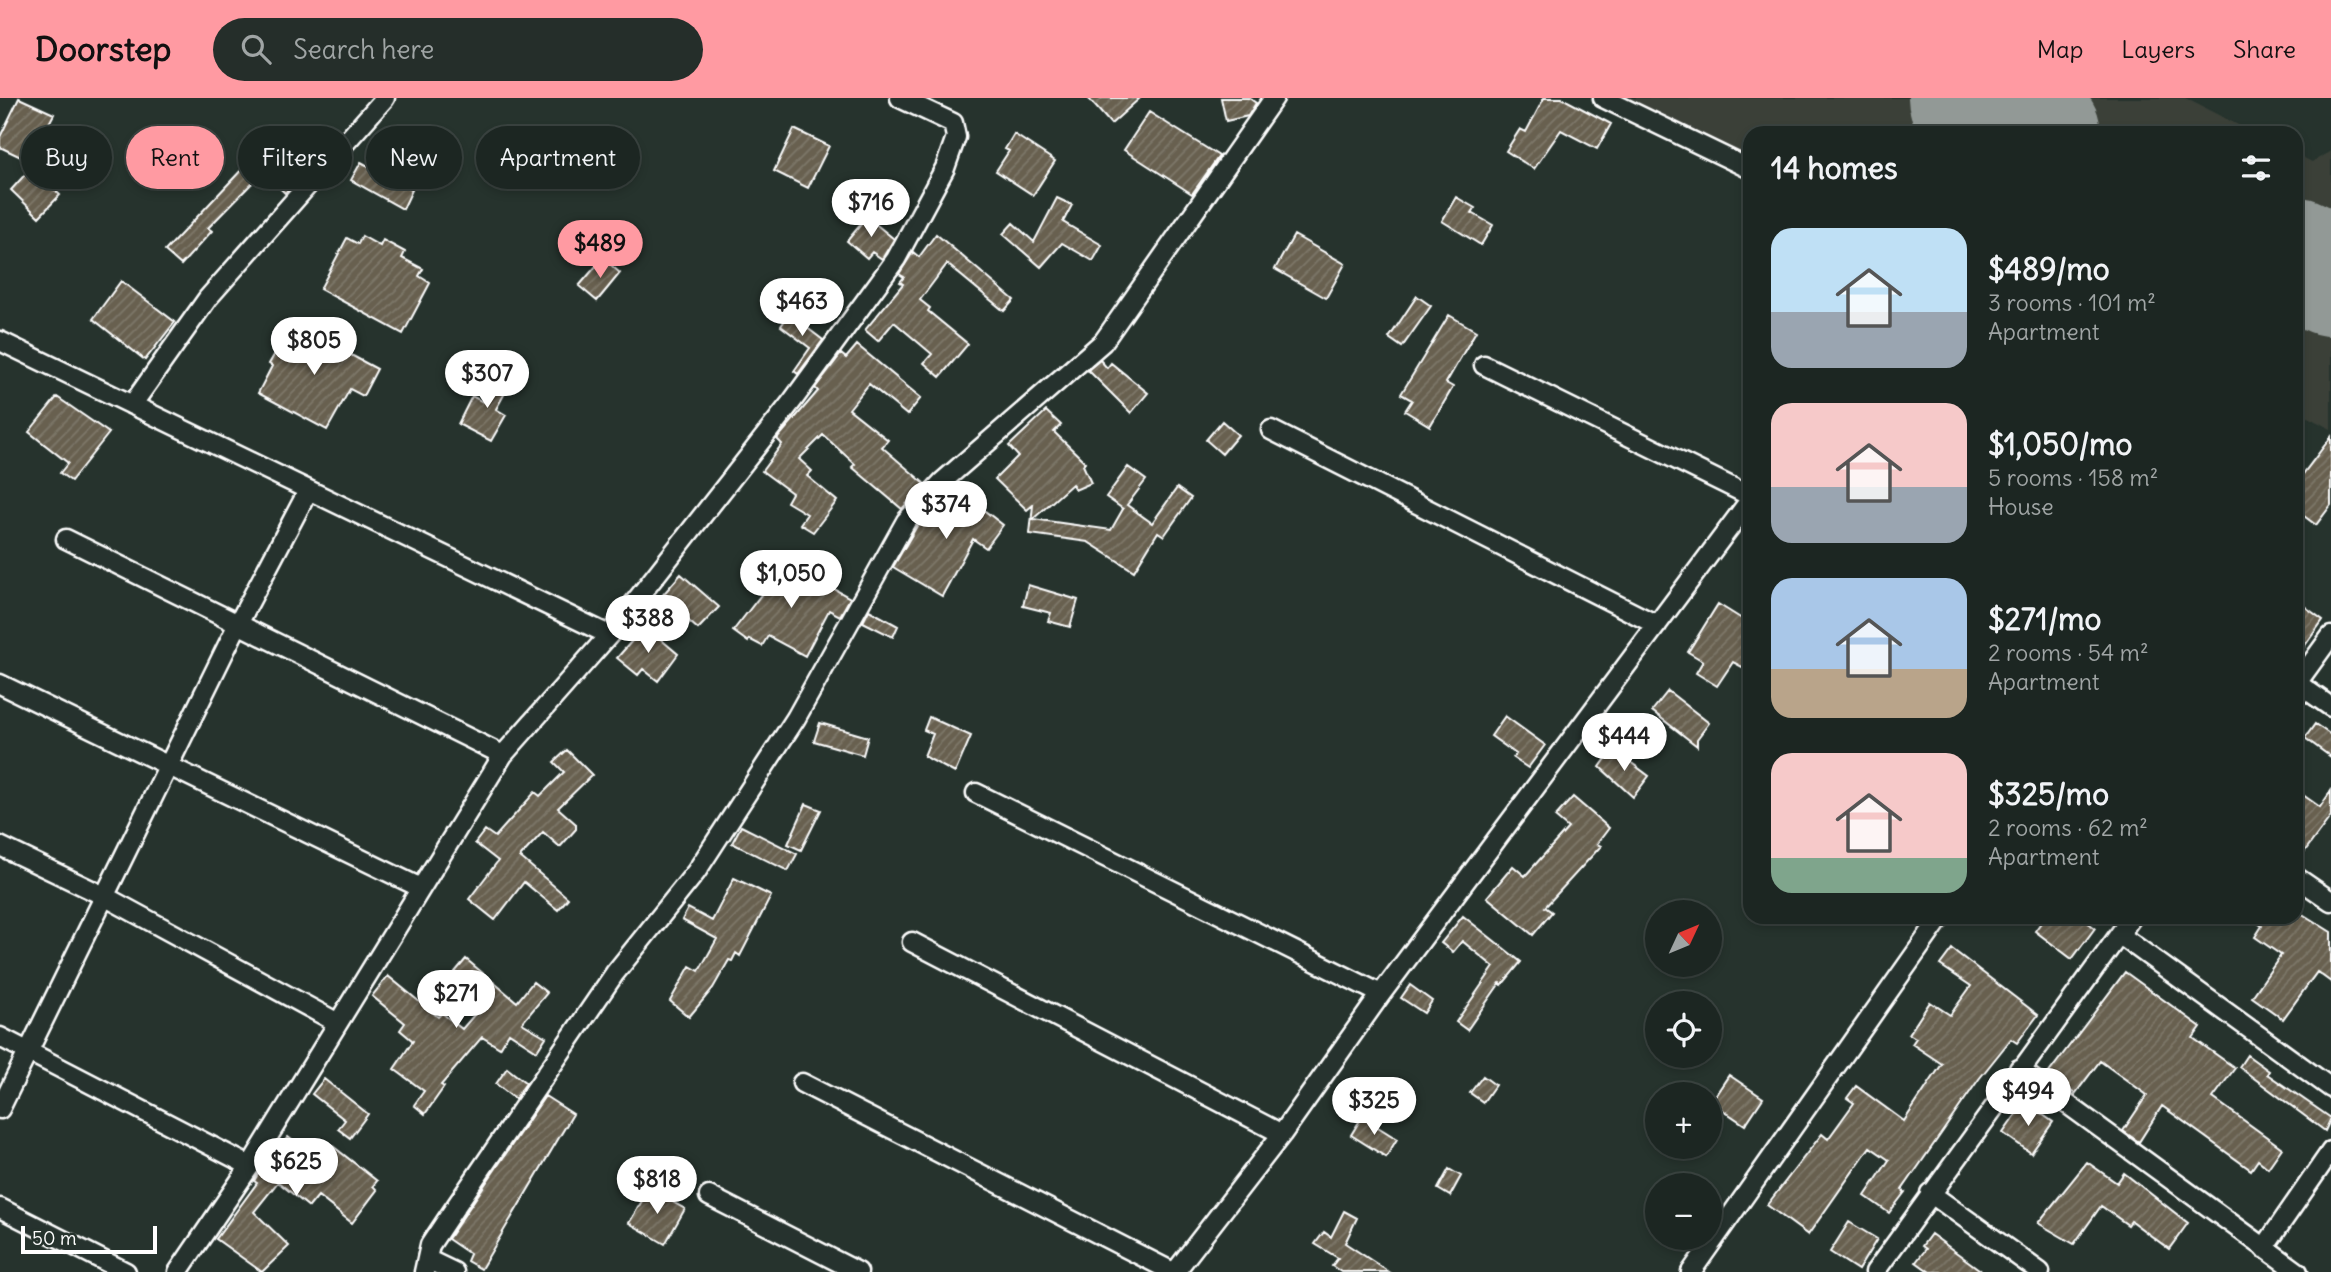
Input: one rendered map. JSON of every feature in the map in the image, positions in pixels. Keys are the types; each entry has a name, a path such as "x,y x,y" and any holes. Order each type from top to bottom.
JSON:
{"street":[{"path":"132,405 208,298 385,98"},
{"path":"178,1272 250,1166 503,755 609,635 793,400 896,259 945,168 956,137 953,123 900,98"},
{"path":"454,1272 426,1266 430,1245 615,973 696,872 796,718 906,521 942,482 1103,342 1274,98"},
{"path":"1602,98 1743,166"},
{"path":"0,341 609,635"},
{"path":"1484,365 1743,494"},
{"path":"1271,430 1657,625"},
{"path":"0,1109 238,624 308,491"},
{"path":"802,1083 1174,1272 1282,1134 1381,994 1743,508"},
{"path":"66,539 503,755"},
{"path":"2303,674 2331,636"},
{"path":"0,684 421,888"},
{"path":"2303,688 2331,706"},
{"path":"976,793 1381,994"},
{"path":"0,846 104,896 338,1023"},
{"path":"2303,882 2331,901"},
{"path":"1692,1272 1936,924"},
{"path":"1875,1272 2019,1069 2127,924"},
{"path":"2120,935 2331,1088"},
{"path":"912,942 1282,1134"},
{"path":"0,1037 250,1166"},
{"path":"2019,1069 2298,1272"},
{"path":"2264,1248 2331,1151"},
{"path":"1930,1193 2040,1272"},
{"path":"709,1196 859,1272"},
{"path":"0,1208 126,1272"}],"shaded area":[{"path":"1629,98 2185,98 2240,126 1743,126 1743,154"},
{"path":"2331,151 2331,429 2303,415 2303,158 2312,162"}],"building":[{"path":"19,98 54,114 48,126 21,126 21,157 0,147 0,137"},
{"path":"1088,98 1140,98 1111,124"},
{"path":"1221,98 1249,98 1256,103 1248,116 1226,121"},
{"path":"1544,98 1562,98 1611,124 1597,149 1561,130 1534,169 1506,151 1520,129 1526,132"},
{"path":"1149,112 1219,156 1192,194 1124,150"},
{"path":"794,129 829,146 808,188 774,171"},
{"path":"1014,134 1055,161 1033,195 996,171 1009,151 1005,149"},
{"path":"361,162 366,165 366,188 352,178"},
{"path":"238,173 238,189 246,189 208,228 212,231 181,265 165,251"},
{"path":"21,179 21,189 54,189 60,195 39,217 11,190"},
{"path":"367,189 412,190 403,209"},
{"path":"1456,197 1475,208 1472,213 1493,225 1481,245 1442,221"},
{"path":"1057,198 1072,205 1063,222 1102,245 1093,261 1062,243 1041,267 1003,234 1013,223 1034,242"},
{"path":"867,217 894,239 882,259 872,252 867,258 847,241"},
{"path":"936,234 1014,300 1004,311 947,264 920,300 930,308 928,311 968,344 940,377 924,363 932,354 894,322 878,341 865,330 903,284 900,282 904,277 899,274 913,252 919,257"},
{"path":"1294,235 1345,264 1326,298 1275,269"},
{"path":"362,236 380,246 383,240 405,252 402,258 423,269 419,276 430,283 403,334 320,289 347,238 358,244"},
{"path":"603,258 620,273 597,301 579,286"},
{"path":"121,281 175,322 145,360 93,319"},
{"path":"1417,296 1431,306 1402,347 1389,338"},
{"path":"789,314 823,340 798,374 794,371 810,348 781,326"},
{"path":"1449,315 1476,331 1446,383 1453,387 1430,426 1405,411 1412,400 1401,394"},
{"path":"295,325 377,369 363,396 350,389 327,430 258,393 272,366 269,364"},
{"path":"857,345 921,398 907,415 869,384 849,409 888,440 882,447 925,484 902,509 852,467 855,464 823,435 799,459 812,471 807,476 837,501 813,532 800,524 807,514 787,502 792,493 762,471 782,444 777,439 818,391 815,388 841,354 846,358"},
{"path":"1100,360 1107,368 1111,363 1148,393 1131,413 1088,370"},
{"path":"501,370 514,377 496,409 506,415 491,441 458,424 472,396 483,402"},
{"path":"57,397 109,433 71,481 60,473 68,463 29,432"},
{"path":"1046,411 1061,425 1054,432 1085,462 1083,465 1091,483 1075,490 1072,484 1033,519 1111,530 1123,509 1106,497 1128,467 1146,480 1127,505 1152,523 1177,488 1191,498 1164,536 1158,532 1134,571 1088,542 1030,534 1033,505 1027,510 995,479 1018,456 1009,446"},
{"path":"1222,421 1238,435 1222,454 1206,440"},
{"path":"2331,437 2331,505 2316,525 2303,515 2303,474"},
{"path":"954,487 1003,525 986,548 973,539 942,596 893,567 917,526"},
{"path":"783,560 850,598 840,616 829,610 805,656 768,636 762,646 749,639 748,642 733,631 774,578"},
{"path":"681,574 719,607 698,629 661,597"},
{"path":"1028,585 1078,600 1070,627 1048,621 1051,613 1023,606"},
{"path":"1718,604 1743,620 1743,667 1733,662 1717,686 1696,673 1703,661 1688,652"},
{"path":"2303,605 2323,620 2303,648"},
{"path":"869,610 898,626 893,637 863,622"},
{"path":"645,626 678,654 658,681 643,669 638,675 617,658"},
{"path":"1668,691 1709,723 1697,739 1697,746 1652,711"},
{"path":"1505,716 1545,745 1528,768 1513,758 1516,754 1491,736"},
{"path":"929,717 971,736 955,773 924,756 933,734 924,730"},
{"path":"820,723 868,737 863,755 814,741"},
{"path":"2315,724 2331,735 2331,757 2305,738"},
{"path":"1613,749 1649,776 1633,797 1600,767"},
{"path":"567,750 592,775 558,808 576,824 576,829 560,847 543,832 520,857 568,898 558,910 524,882 495,920 469,899 498,861 475,843 485,830 495,837 535,792 540,796 564,772 554,762"},
{"path":"2331,791 2331,816 2303,854 2303,795 2320,807"},
{"path":"1573,797 1609,828 1597,844 1601,846 1545,907 1552,912 1533,935 1487,897 1513,866 1525,876 1568,828 1555,817"},
{"path":"806,804 821,810 801,850 788,844"},
{"path":"741,826 797,854 788,871 732,843"},
{"path":"734,878 771,896 740,956 736,953 732,961 729,960 713,988 689,1017 670,1001 690,966 699,971 717,939 682,920 688,908 712,921"},
{"path":"2303,914 2331,932 2331,982 2317,972 2283,1019 2252,997 2281,955 2255,937 2262,926 2259,924 2303,924"},
{"path":"1463,916 1521,962 1502,985 1500,983 1467,1030 1456,1022 1494,967 1462,941 1453,952 1441,943"},
{"path":"2040,924 2090,924 2095,928 2072,959 2035,931"},
{"path":"1952,949 2038,1015 2017,1043 2011,1039 1979,1079 1889,1213 1865,1196 1889,1160 1870,1147 1808,1235 1767,1205 1822,1134 1828,1139 1854,1103 1847,1098 1856,1086 1904,1121 1942,1064 1912,1044 1916,1038 1909,1034 1930,1002 1950,1015 1971,986 1940,965"},
{"path":"466,959 517,1002 533,982 547,993 522,1023 546,1037 537,1051 509,1033 500,1048 482,1037 441,1085 444,1087 425,1114 414,1105 424,1091 394,1069 413,1041 400,1030 405,1023 372,996 388,976 438,1017 442,1013 462,1029 487,1000 455,972"},
{"path":"2125,972 2201,1027 2193,1038 2235,1068 2213,1098 2282,1148 2268,1168 2258,1160 2251,1170 2162,1106 2139,1142 2123,1131 2147,1095 2100,1061 2075,1094 2048,1074"},
{"path":"1410,985 1432,1001 1424,1013 1401,998"},
{"path":"2247,1055 2269,1071 2267,1074 2331,1118 2325,1131 2239,1067"},
{"path":"507,1068 526,1083 515,1099 496,1084"},
{"path":"1729,1075 1763,1098 1745,1125 1722,1109 1722,1086"},
{"path":"1483,1076 1495,1085 1483,1102 1470,1093"},
{"path":"324,1079 368,1114 350,1138 338,1129 345,1120 312,1094"},
{"path":"545,1096 573,1114 481,1269 467,1261 470,1254 448,1239"},
{"path":"2025,1102 2053,1122 2031,1153 2003,1133"},
{"path":"1362,1117 1397,1139 1386,1157 1351,1135"},
{"path":"288,1137 317,1160 330,1144 377,1181 373,1186 377,1190 352,1223 318,1196 309,1207 278,1182 254,1212 289,1246 262,1272 216,1239 257,1183 254,1181 258,1174"},
{"path":"2087,1162 2117,1183 2124,1173 2188,1223 2169,1249 2131,1221 2128,1225 2101,1206 2074,1244 2038,1223"},
{"path":"1449,1169 1461,1176 1450,1196 1438,1189"},
{"path":"649,1189 685,1209 665,1244 629,1223"},
{"path":"1344,1211 1357,1218 1345,1243 1389,1272 1341,1272 1332,1266 1338,1258 1315,1244 1324,1232 1331,1237"},
{"path":"1849,1222 1877,1239 1858,1270 1830,1252"},
{"path":"1931,1234 1983,1272 1930,1272 1916,1262 1926,1249 1922,1246"}],"runway":[{"path":"1969,98 2026,126"},
{"path":"2303,261 2331,275"}]}
